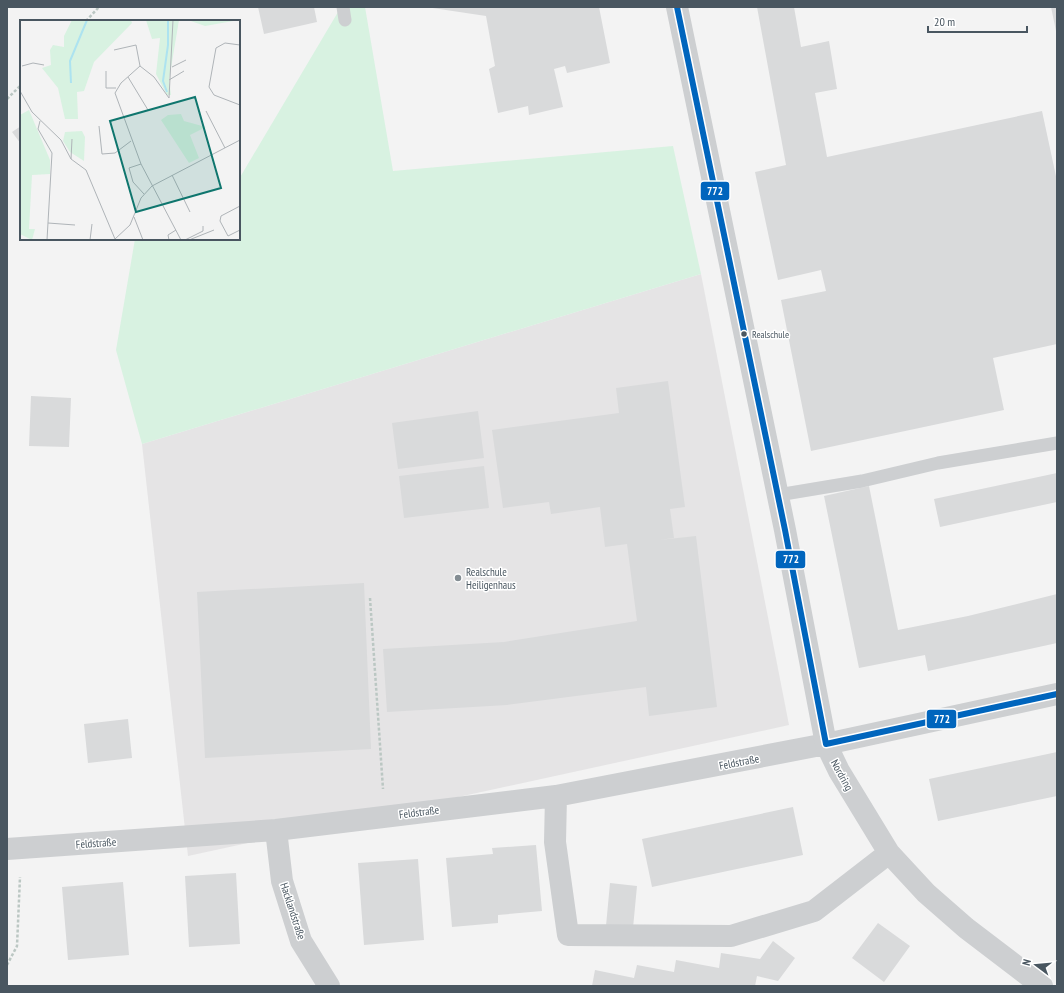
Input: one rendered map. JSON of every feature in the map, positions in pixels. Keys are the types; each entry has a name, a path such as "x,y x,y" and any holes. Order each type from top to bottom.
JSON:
{"street":[{"name":"Nordring","path":"677,7 778,495 826,744 839,771 889,853 926,893 966,928 1042,986"},
{"name":"Feldstraße","path":"14,849 276,830 556,796 826,744 1057,694"},
{"path":"556,796 555,842 568,935 731,936 814,911 889,853"},
{"name":"Hacklandstraße","path":"276,830 282,881 301,941 329,986"}],"lane":[{"path":"778,495 862,481 938,463 1057,444"}],"path":[{"path":"87,20 99,7"},
{"path":"7,98 20,86"},
{"path":"370,598 383,784"},
{"path":"7,965 17,946 14,849"}],"shaded area":[{"name":"Realschule Heiligenhaus","path":"701,274 789,725 188,856 142,444"}],"green space":[{"path":"341,7 365,7 393,171 673,146 701,274 142,444 116,350 135,240 240,240 240,177"}],"building":[{"path":"258,7 314,7 317,22 264,34"},
{"path":"426,7 599,7 610,63 567,73 565,66 554,69 563,107 529,115 528,106 498,113 489,69 495,66 486,16"},
{"path":"757,7 794,7 801,47 829,41 837,89 815,93 827,157 1042,111 1057,181 1057,344 993,358 1004,410 811,451 781,300 826,291 821,270 778,280 755,172 786,165"},
{"path":"1051,7 1057,7 1057,31 1056,31"},
{"path":"20,127 20,143 12,132"},
{"path":"668,381 685,507 670,509 674,538 659,540 696,536 717,707 649,716 646,687 507,705 387,712 383,649 504,642 637,621 627,544 605,547 600,507 551,514 549,502 503,508 492,430 619,413 616,388"},
{"path":"31,396 71,398 69,447 29,446"},
{"path":"478,411 484,458 398,469 392,423"},
{"path":"484,466 489,508 404,518 399,476"},
{"path":"1057,473 1057,502 940,527 934,499"},
{"path":"869,486 898,630 968,616 1057,594 1057,643 928,671 925,655 859,668 824,496"},
{"path":"364,583 371,749 205,758 197,592"},
{"path":"128,719 132,758 88,763 84,724"},
{"path":"1057,752 1057,796 938,821 929,779"},
{"path":"793,807 803,855 652,887 642,839"},
{"path":"536,845 542,911 498,915 498,923 452,927 446,858 493,854 492,848"},
{"path":"418,859 424,940 364,945 358,863"},
{"path":"236,873 240,944 189,947 185,876"},
{"path":"123,882 129,955 68,960 62,887"},
{"path":"610,883 637,886 633,928 606,926"},
{"path":"878,923 910,946 884,982 852,958"},
{"path":"773,941 795,958 778,981 757,976 755,986 592,986 595,970 634,978 637,965 674,972 676,960 719,968 721,953 760,959"}],"transit line":[{"name":"772","path":"677,7 785,530 826,744"},
{"name":"772","path":"826,744 1057,694"}],"place":[{"name":"Realschule","path":"744,334"},
{"name":"Realschule Heiligenhaus","path":"458,578"}]}
